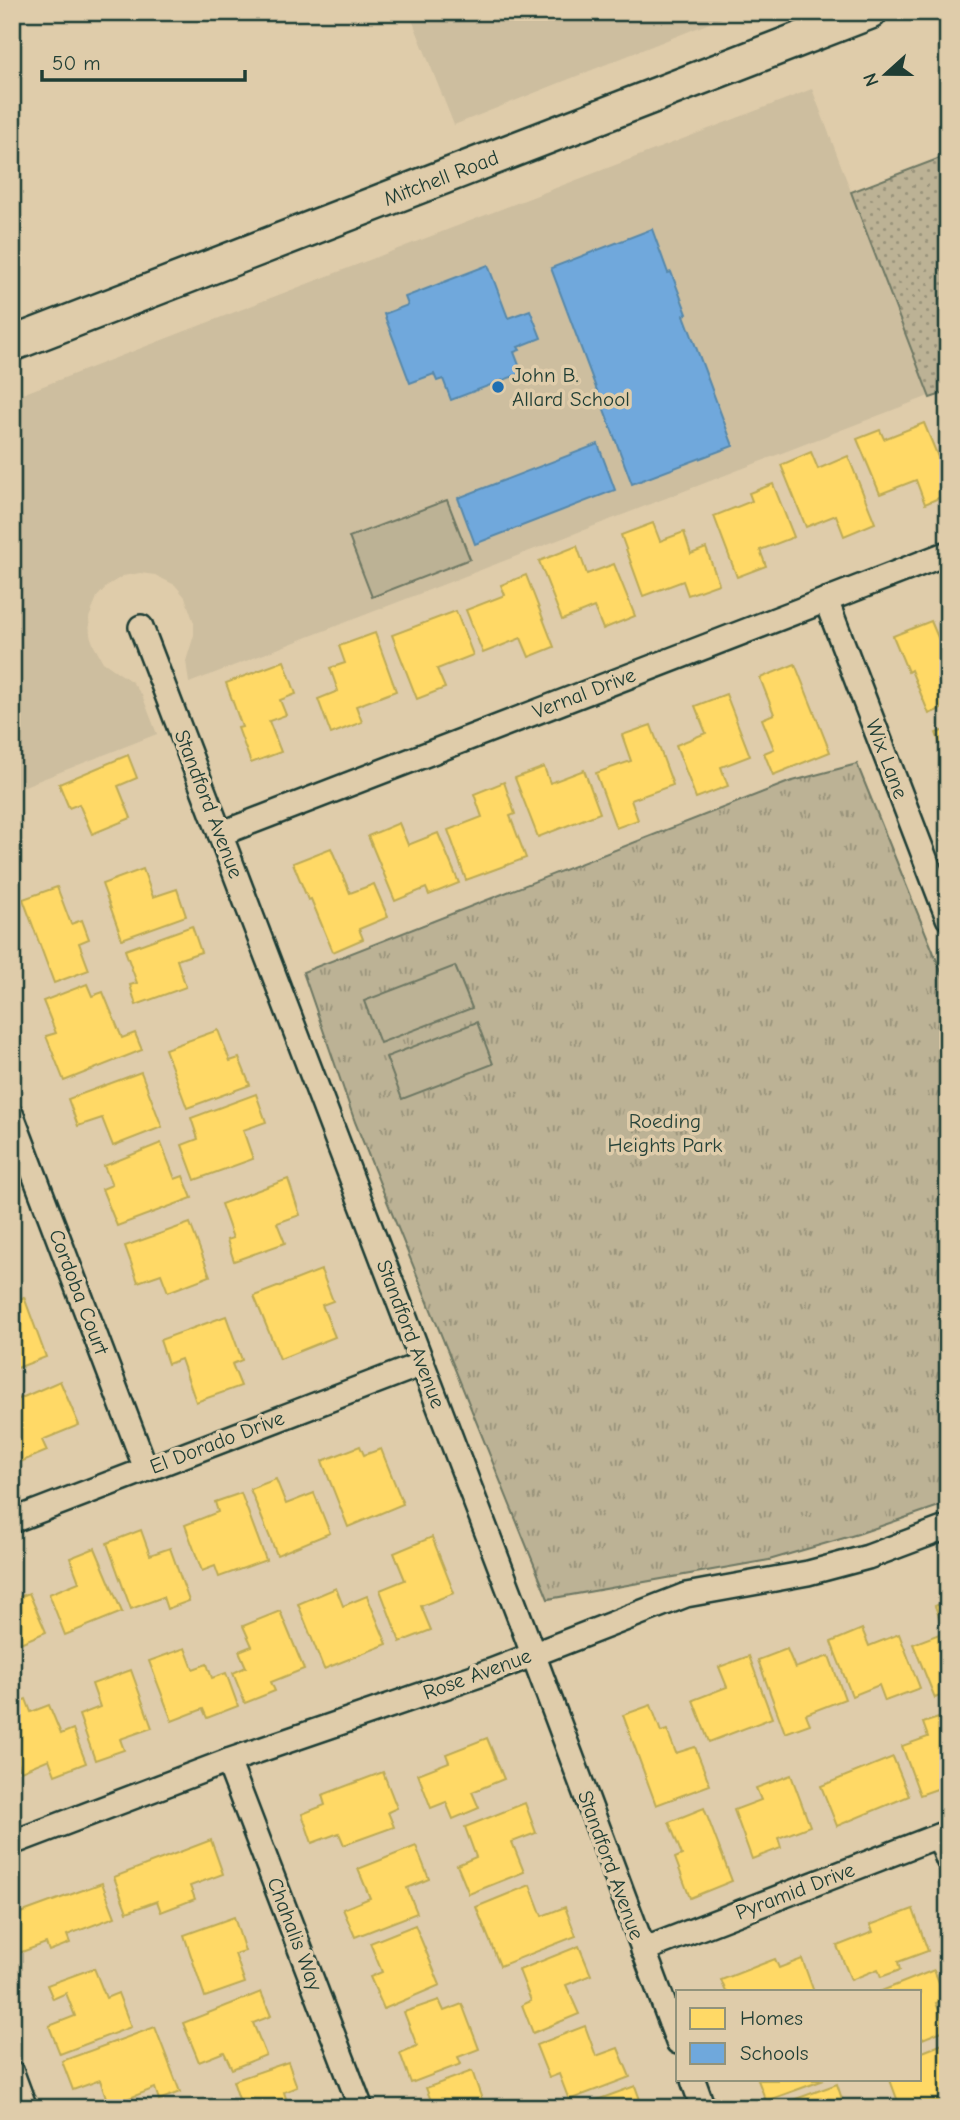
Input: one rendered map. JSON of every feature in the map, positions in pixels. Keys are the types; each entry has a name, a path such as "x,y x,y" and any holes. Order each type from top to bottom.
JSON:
{"street":[{"name":"Mitchell Road","path":"12,344 870,12"},
{"name":"Vernal Drive","path":"220,834 948,553"},
{"name":"Wix Lane","path":"826,600 948,918"},
{"name":"Standford Avenue","path":"141,627 676,2037"},
{"name":"Cordoba Court","path":"12,1116 146,1469"},
{"name":"El Dorado Drive","path":"12,1521 422,1364"},
{"name":"Rose Avenue","path":"12,1843 228,1760 533,1655 686,1595 808,1573 868,1557 948,1527"},
{"name":"Chahalis Way","path":"228,1760 361,2108"},
{"name":"Pyramid Drive","path":"643,1950 943,1834"},
{"path":"943,1834 948,1860"},
{"path":"12,2073 25,2108"},
{"path":"694,2082 703,2108"}],"shaded area":[{"path":"409,12 737,12 454,125"},
{"name":"John B. Allard School","path":"812,89 929,396 189,683 186,661 194,635 194,623 185,597 175,585 155,575 140,573 123,576 108,585 97,597 89,618 90,635 103,662 132,682 142,695 157,734 12,791 12,398"}],"green space":[{"path":"948,155 948,392 930,398 851,192"},
{"path":"447,500 470,559 372,597 349,537"},
{"name":"Roeding Heights Park","path":"857,764 948,988 948,1503 858,1534 769,1560 548,1599 355,1122 303,972 789,782"},
{"path":"455,966 472,1008 380,1043 364,1001"},
{"path":"477,1022 493,1064 402,1099 386,1057"}],"building: Homes":[{"path":"924,423 948,481 948,494 925,504 916,480 880,494 857,439 880,430 884,439"},
{"path":"811,452 818,469 848,456 875,523 844,536 836,515 806,527 781,465"},
{"path":"773,484 794,537 760,550 766,566 737,577 714,516 752,501 749,493"},
{"path":"653,523 660,541 684,532 691,554 706,548 719,584 688,595 683,581 643,596 621,535"},
{"path":"577,546 587,574 614,564 635,616 603,629 594,607 562,620 539,561"},
{"path":"526,575 554,647 529,657 521,638 483,653 466,610 505,595 501,585"},
{"path":"456,611 473,655 437,669 445,688 417,699 392,635"},
{"path":"931,621 948,661 948,706 929,714 893,636"},
{"path":"375,633 396,691 356,706 362,722 331,734 318,699 338,691 330,668 345,663 339,646"},
{"path":"284,661 296,694 280,700 286,715 269,721 281,752 251,763 238,728 242,727 226,683"},
{"path":"795,664 830,752 773,775 764,753 774,749 762,719 774,714 760,678"},
{"path":"726,694 750,756 721,767 728,786 696,798 676,745 706,733 695,706"},
{"path":"651,725 673,785 631,800 638,820 616,828 596,773 631,761 622,735"},
{"path":"948,729 948,764 936,733"},
{"path":"128,755 137,778 118,786 131,818 92,834 79,804 69,808 59,784"},
{"path":"544,767 550,783 584,770 600,813 538,837 515,778"},
{"path":"504,782 515,814 510,816 526,858 466,880 448,830 482,817 474,794"},
{"path":"399,823 408,845 438,833 459,883 429,895 426,888 395,901 368,836"},
{"path":"331,848 350,893 374,884 388,917 359,929 363,939 333,952 293,863"},
{"path":"143,869 153,897 177,889 186,916 122,939 102,884"},
{"path":"57,887 71,924 82,920 89,939 79,943 89,970 54,983 23,899"},
{"path":"192,926 201,952 177,960 186,987 136,1005 130,985 137,983 125,950"},
{"path":"87,984 92,996 103,992 122,1038 135,1033 142,1050 64,1081 46,1036 56,1033 43,1001"},
{"path":"218,1030 230,1061 239,1058 250,1085 187,1108 165,1049"},
{"path":"141,1072 162,1127 113,1146 102,1118 78,1126 68,1099"},
{"path":"256,1094 266,1122 243,1130 253,1159 195,1180 182,1145 198,1139 191,1118"},
{"path":"161,1143 175,1179 183,1176 192,1198 117,1226 102,1189 112,1185 104,1166"},
{"path":"288,1179 300,1215 277,1223 285,1243 234,1261 227,1240 233,1238 221,1204"},
{"path":"190,1223 210,1276 168,1292 161,1274 138,1282 125,1246"},
{"path":"321,1270 333,1301 322,1305 335,1337 280,1359 254,1296"},
{"path":"24,1297 46,1357 12,1370 12,1302"},
{"path":"226,1316 242,1360 232,1364 241,1386 196,1402 181,1359 168,1364 160,1340"},
{"path":"60,1381 79,1425 42,1440 47,1451 18,1463 12,1450 12,1402"},
{"path":"360,1446 364,1455 381,1449 403,1504 348,1527 322,1461"},
{"path":"276,1479 286,1504 314,1493 330,1533 277,1555 250,1489"},
{"path":"241,1493 266,1560 219,1577 215,1566 202,1571 185,1525 218,1512 215,1502"},
{"path":"141,1530 150,1555 170,1548 189,1601 167,1609 163,1597 131,1609 107,1543"},
{"path":"432,1537 454,1593 421,1606 431,1630 400,1642 380,1590 405,1580 394,1553"},
{"path":"95,1548 122,1612 65,1635 49,1594 79,1582 70,1558"},
{"path":"336,1588 343,1606 367,1596 387,1644 324,1669 298,1604"},
{"path":"29,1593 46,1632 13,1646 17,1656 12,1658 12,1600"},
{"path":"948,1600 948,1693 935,1698 913,1644 945,1632 935,1606"},
{"path":"280,1611 304,1669 271,1682 275,1691 245,1703 233,1673 246,1667 239,1651 252,1646 243,1626"},
{"path":"862,1629 869,1646 899,1634 920,1688 885,1701 879,1685 852,1696 831,1642"},
{"path":"185,1648 193,1669 207,1664 212,1678 226,1673 238,1706 207,1718 203,1709 172,1721 149,1661"},
{"path":"787,1649 795,1668 829,1656 845,1699 806,1714 810,1724 785,1733 758,1660"},
{"path":"749,1656 772,1718 709,1742 693,1700 727,1687 719,1667"},
{"path":"131,1670 152,1728 120,1739 124,1750 95,1760 79,1715 100,1707 92,1684"},
{"path":"26,1699 31,1712 49,1705 61,1734 73,1729 86,1763 55,1775 49,1759 21,1771 12,1750 12,1705"},
{"path":"651,1705 661,1732 667,1730 676,1753 695,1747 710,1785 656,1805 623,1715"},
{"path":"948,1715 948,1771 945,1772 948,1785 920,1795 902,1746 928,1737 923,1723"},
{"path":"487,1738 504,1779 472,1792 479,1808 453,1819 446,1802 431,1808 418,1774 449,1762 446,1754"},
{"path":"893,1757 909,1796 837,1826 821,1786"},
{"path":"383,1772 397,1808 388,1812 394,1827 344,1845 339,1833 312,1843 302,1814 325,1805 322,1795"},
{"path":"791,1775 810,1826 778,1838 781,1848 752,1859 734,1810 761,1800 756,1788"},
{"path":"525,1803 536,1833 512,1842 524,1872 469,1894 457,1865 476,1857 465,1827"},
{"path":"704,1808 732,1881 690,1898 675,1858 682,1855 669,1822"},
{"path":"211,1840 223,1874 190,1886 195,1899 161,1912 157,1901 127,1912 114,1877"},
{"path":"416,1846 429,1879 407,1888 417,1913 355,1937 343,1909 370,1898 358,1869"},
{"path":"102,1883 115,1917 67,1935 70,1943 49,1951 46,1943 19,1953 12,1935 12,1916"},
{"path":"530,1885 542,1916 565,1907 576,1936 500,1966 476,1907"},
{"path":"913,1909 928,1951 898,1962 900,1970 881,1977 878,1969 851,1980 837,1946 873,1932 870,1925"},
{"path":"234,1917 245,1951 235,1954 245,1983 205,1997 184,1935"},
{"path":"415,1925 440,1985 384,2009 370,1977 382,1972 370,1943"},
{"path":"579,1946 591,1975 566,1985 579,2014 533,2033 522,2005 531,2001 519,1970"},
{"path":"775,1959 779,1968 802,1959 813,1990 725,1990 721,1980"},
{"path":"94,1968 106,1998 118,1993 131,2027 60,2054 49,2026 75,2016 66,1993 53,1999 47,1985"},
{"path":"934,1970 946,1999 936,2003 947,2029 922,2039 922,1990 884,1990"},
{"path":"261,1992 271,2016 253,2023 266,2055 232,2069 224,2052 199,2062 183,2023"},
{"path":"439,2000 444,2011 462,2004 479,2049 458,2057 461,2064 411,2083 400,2053 417,2046 404,2012"},
{"path":"585,2026 596,2056 618,2048 630,2077 569,2100 559,2074 549,2078 536,2045"},
{"path":"155,2027 180,2092 159,2100 155,2088 109,2106 100,2080 73,2090 62,2061"},
{"path":"948,2042 948,2108 918,2108 915,2101 900,2107 891,2082 922,2082 922,2052"},
{"path":"288,2062 297,2087 284,2092 289,2108 229,2108 240,2102 233,2081"},
{"path":"472,2071 485,2108 434,2108 426,2088"},
{"path":"759,2082 818,2082 766,2101"},
{"path":"837,2084 845,2108 771,2108"},
{"path":"635,2086 643,2108 575,2108"}],"building: Schools":[{"path":"652,229 687,314 684,315 733,446 632,484 551,268"},
{"path":"488,265 508,318 530,310 541,338 518,347 520,350 514,352 522,373 451,400 443,379 437,381 434,374 410,383 384,314 408,305 405,297"},
{"path":"598,444 615,490 475,544 458,498"}],"place":[{"name":"John B. Allard School","path":"498,387"}]}
